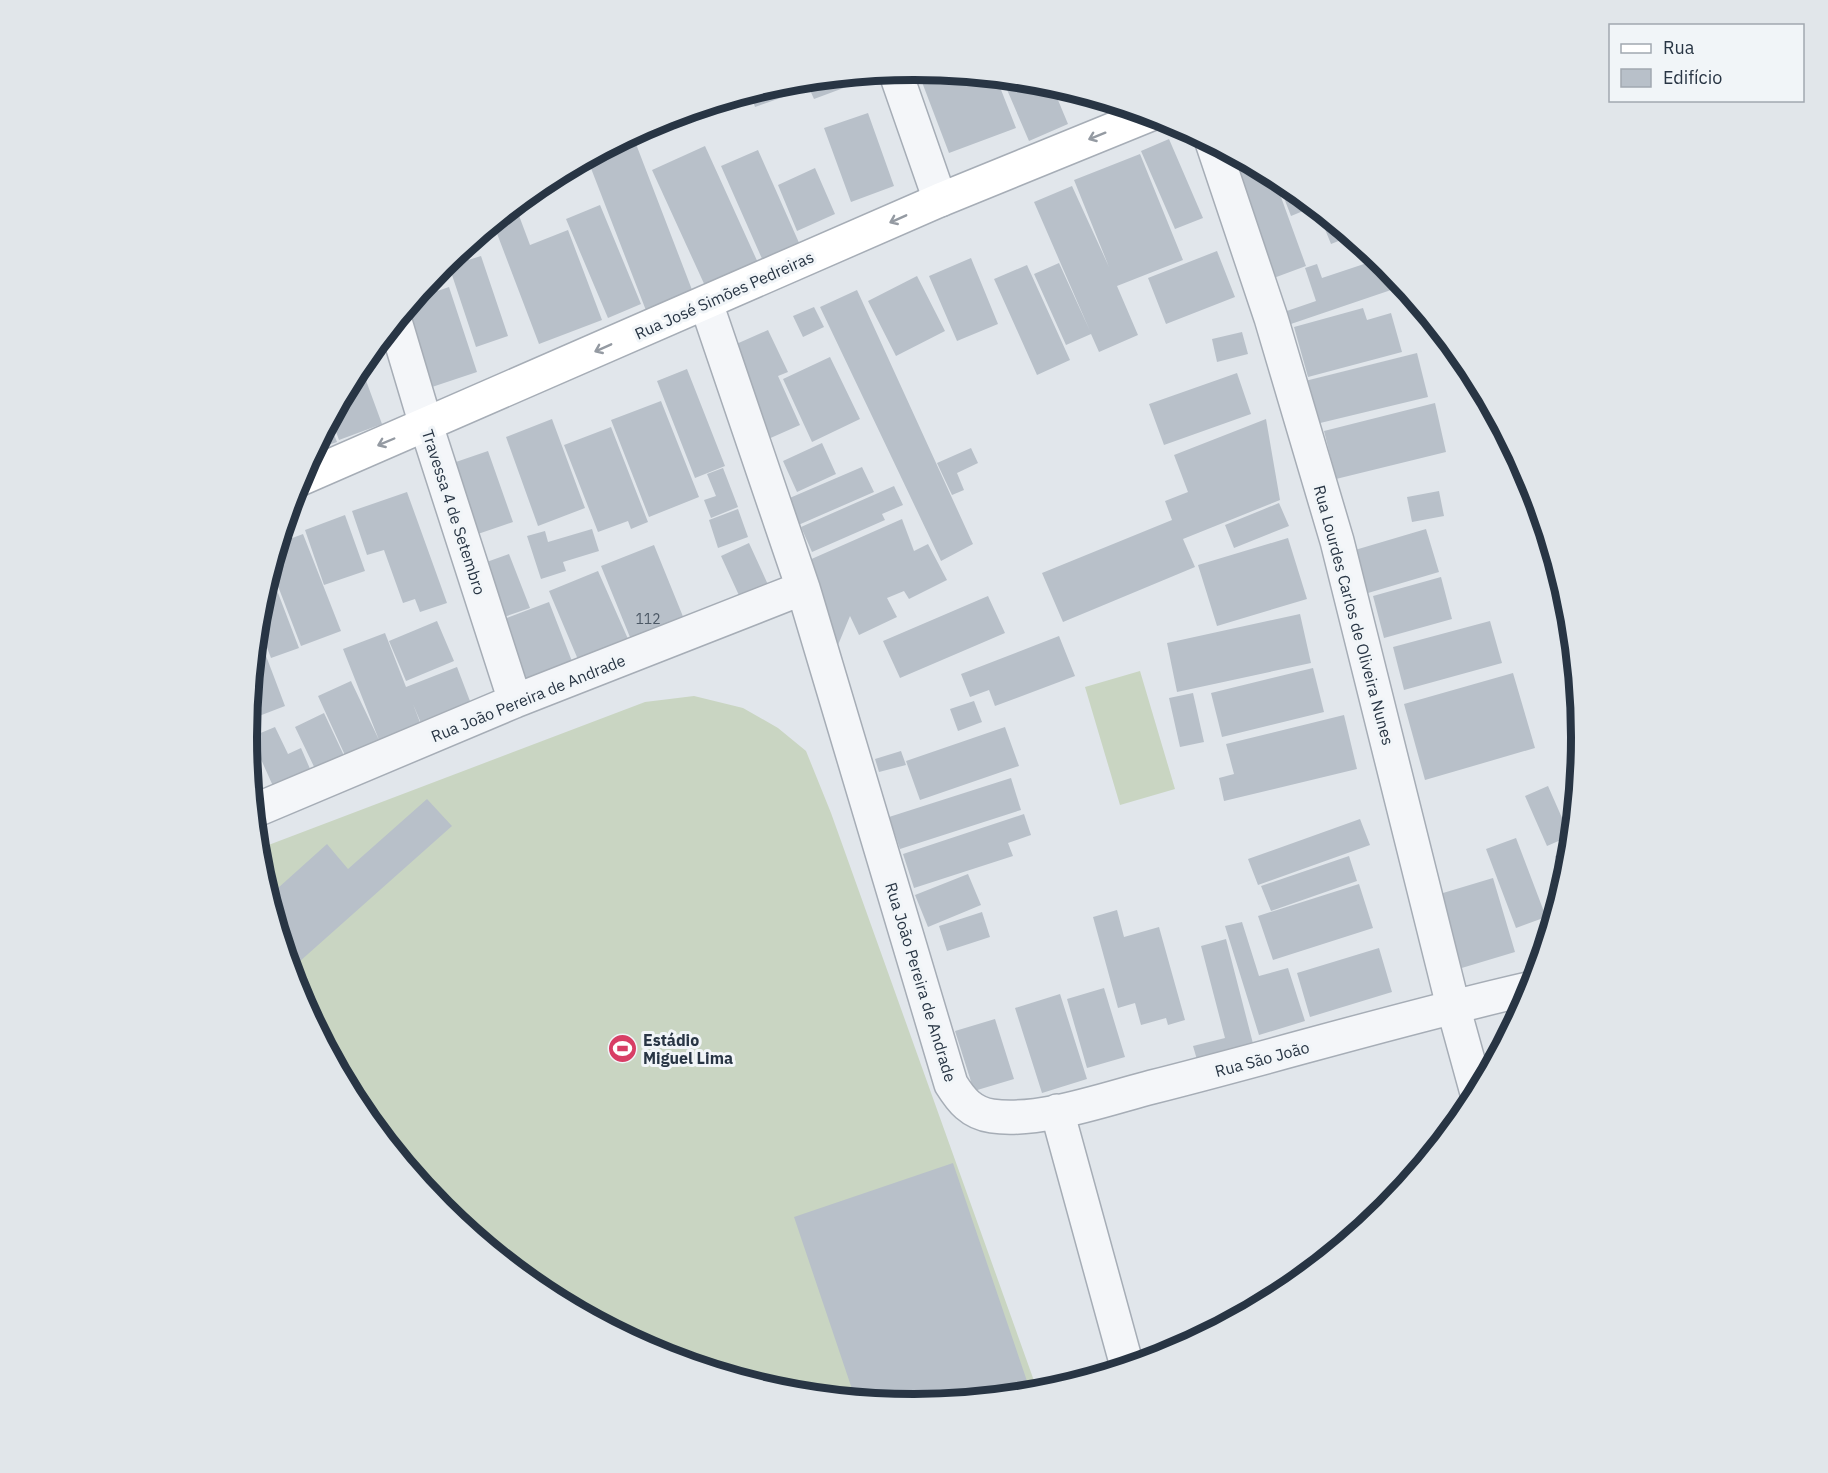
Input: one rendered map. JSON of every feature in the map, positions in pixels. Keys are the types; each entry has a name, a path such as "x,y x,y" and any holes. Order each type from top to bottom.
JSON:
{"main road":[{"name":"Rua José Simões Pedreiras","path":"312,474 940,200 1138,119"}],"street":[{"path":"898,80 940,200"},
{"name":"Rua Lourdes Carlos de Oliveira Nunes","path":"1216,153 1271,318 1337,541 1473,1080"},
{"name":"Rua João Pereira de Andrade","path":"706,303 803,588 951,1084 962,1102 976,1112 990,1116"},
{"name":"Travessa 4 de Setembro","path":"399,330 426,425 515,701"},
{"name":"Rua João Pereira de Andrade","path":"261,808 515,701 803,588"},
{"name":"Rua São João","path":"990,1116 1016,1118 1057,1111 1251,1062 1453,1006 1520,991"},
{"path":"1057,1111 1124,1359"}],"green space":[{"path":"1140,671 1175,789 1120,805 1085,687"},
{"name":"Estádio Miguel Lima","path":"694,696 743,708 778,728 806,751 831,813 1035,1382 1000,1388 914,1394 828,1388 786,1381 703,1359 623,1326 549,1283 514,1258 449,1201 393,1136 345,1065 307,988 292,948 279,907 267,846 645,702"}],"building":[{"path":"921,80 999,85 1016,128 949,153"},
{"path":"857,82 857,83 814,99 809,88"},
{"path":"1005,86 1056,95 1068,124 1029,141"},
{"path":"808,88 755,107 753,100"},
{"path":"868,113 894,186 851,202 824,128"},
{"path":"1169,139 1203,218 1175,229 1141,151"},
{"path":"636,144 694,295 647,313 590,165"},
{"path":"705,146 759,265 706,288 652,170"},
{"path":"758,150 800,245 763,261 721,166"},
{"path":"1140,154 1183,260 1117,286 1138,335 1099,352 1091,334 1066,345 1034,274 1059,263 1090,331 1034,202 1072,186 1109,267 1074,180"},
{"path":"1229,160 1278,190 1306,266 1271,279"},
{"path":"815,168 835,214 797,231 778,185"},
{"path":"1282,192 1307,210 1291,216"},
{"path":"600,205 641,304 608,318 566,219"},
{"path":"518,212 530,245 568,230 602,320 539,344 496,230"},
{"path":"1322,222 1343,239 1331,244"},
{"path":"1217,251 1235,297 1166,324 1148,278"},
{"path":"481,256 508,336 476,347 451,271 459,263"},
{"path":"971,258 998,324 957,341 929,276"},
{"path":"1369,262 1388,281 1391,290 1285,326 1281,313 1316,301 1305,268 1317,264 1322,278"},
{"path":"1027,265 1070,360 1037,375 994,279"},
{"path":"917,276 945,331 896,356 868,301"},
{"path":"449,287 477,372 429,388 402,325 428,294"},
{"path":"857,290 973,544 941,561 820,307"},
{"path":"814,307 824,327 803,337 793,316"},
{"path":"1363,308 1367,320 1391,313 1402,352 1308,377 1294,327"},
{"path":"768,330 788,372 778,376 800,425 766,440 725,349"},
{"path":"1242,332 1248,354 1217,362 1212,339"},
{"path":"1417,353 1428,397 1316,424 1305,381"},
{"path":"830,357 860,419 812,442 783,379"},
{"path":"687,369 725,466 695,478 657,381"},
{"path":"1237,373 1251,414 1164,445 1149,404"},
{"path":"365,377 382,424 339,440 335,428"},
{"path":"661,401 699,497 649,517 611,420"},
{"path":"1435,403 1446,452 1336,479 1324,431"},
{"path":"552,419 585,508 538,526 506,437"},
{"path":"1266,419 1280,500 1183,539 1195,567 1063,622 1042,573 1172,520 1165,501 1188,492 1174,455"},
{"path":"611,427 648,522 631,529 628,521 598,532 564,445"},
{"path":"333,431 337,442 325,446"},
{"path":"822,443 836,474 797,492 783,461"},
{"path":"971,448 978,463 957,473 964,490 952,495 937,463"},
{"path":"488,451 513,522 475,535 450,464"},
{"path":"862,467 874,492 796,526 785,500"},
{"path":"723,468 738,507 711,518 704,500 716,496 707,474"},
{"path":"894,486 903,505 882,514 885,520 812,552 801,527"},
{"path":"1439,491 1444,516 1412,522 1407,497"},
{"path":"407,492 447,603 420,612 415,599 403,603 384,550 367,555 352,511"},
{"path":"1279,503 1289,526 1234,548 1225,525"},
{"path":"738,509 748,537 718,548 709,520"},
{"path":"345,515 365,571 324,585 305,530"},
{"path":"902,519 914,551 928,544 947,580 909,599 904,591 887,598 897,617 859,635 850,616 838,645 807,561"},
{"path":"592,529 599,551 563,562 566,571 541,579 527,536 545,531 548,542"},
{"path":"1426,529 1439,572 1368,593 1355,550"},
{"path":"303,534 341,631 301,646 276,581 287,540"},
{"path":"1288,538 1307,599 1217,626 1198,565"},
{"path":"749,543 770,589 742,602 721,556"},
{"path":"654,545 684,619 634,647 601,566"},
{"path":"509,554 530,608 501,618 481,564"},
{"path":"598,571 632,648 582,669 549,591"},
{"path":"1441,577 1452,619 1384,638 1373,596"},
{"path":"275,585 299,648 271,658 265,641"},
{"path":"988,596 1005,633 900,678 883,641"},
{"path":"549,602 575,669 526,688 499,621"},
{"path":"1300,614 1311,663 1177,692 1167,643"},
{"path":"437,621 454,661 406,681 389,641"},
{"path":"1490,621 1502,663 1404,690 1393,647"},
{"path":"385,633 406,687 457,667 473,709 423,728 413,704 424,733 349,764 318,696 351,681 379,740 343,649"},
{"path":"1059,636 1075,676 995,706 989,690 970,697 961,674"},
{"path":"263,649 285,706 259,716 258,694"},
{"path":"1313,668 1324,712 1222,737 1211,693"},
{"path":"1513,673 1535,748 1425,780 1404,704"},
{"path":"1193,693 1204,742 1180,747 1169,698"},
{"path":"974,701 982,722 958,731 950,709"},
{"path":"324,713 347,762 318,775 295,727"},
{"path":"1344,715 1357,769 1224,801 1219,778 1234,774 1226,744"},
{"path":"275,727 288,754 301,748 314,778 277,795 257,751 257,734"},
{"path":"1005,727 1019,766 920,800 906,761"},
{"path":"901,751 906,765 879,772 875,759"},
{"path":"1011,778 1021,810 900,849 889,817"},
{"path":"258,780 265,796 260,798"},
{"path":"1548,786 1565,824 1562,839 1547,846 1525,796"},
{"path":"427,799 452,826 298,963 275,890 327,844 348,869"},
{"path":"1024,814 1031,835 1008,843 1013,856 914,888 903,854"},
{"path":"1360,819 1370,845 1258,885 1248,859"},
{"path":"1516,838 1546,917 1516,928 1486,849"},
{"path":"1560,854 1558,865 1555,856"},
{"path":"1349,856 1357,881 1271,911 1261,886"},
{"path":"968,874 981,905 928,927 915,895"},
{"path":"1493,878 1515,952 1455,970 1433,896"},
{"path":"1359,884 1373,928 1273,960 1258,916"},
{"path":"1117,910 1124,937 1159,927 1185,1020 1168,1025 1166,1018 1141,1025 1135,1003 1118,1008 1093,917"},
{"path":"982,912 990,937 947,951 939,926"},
{"path":"1242,922 1259,976 1288,968 1305,1021 1259,1035 1225,926"},
{"path":"1226,939 1256,1055 1200,1070 1193,1046 1225,1038 1201,946"},
{"path":"1379,948 1392,992 1310,1017 1297,973"},
{"path":"1104,988 1125,1057 1087,1068 1067,999"},
{"path":"1060,994 1087,1079 1042,1093 1015,1008"},
{"path":"995,1019 1014,1079 974,1091 955,1031"},
{"path":"953,1163 1028,1383 1000,1388 914,1394 852,1390 794,1217"}],"place":[{"name":"Estádio Miguel Lima","path":"622,1049"}]}
